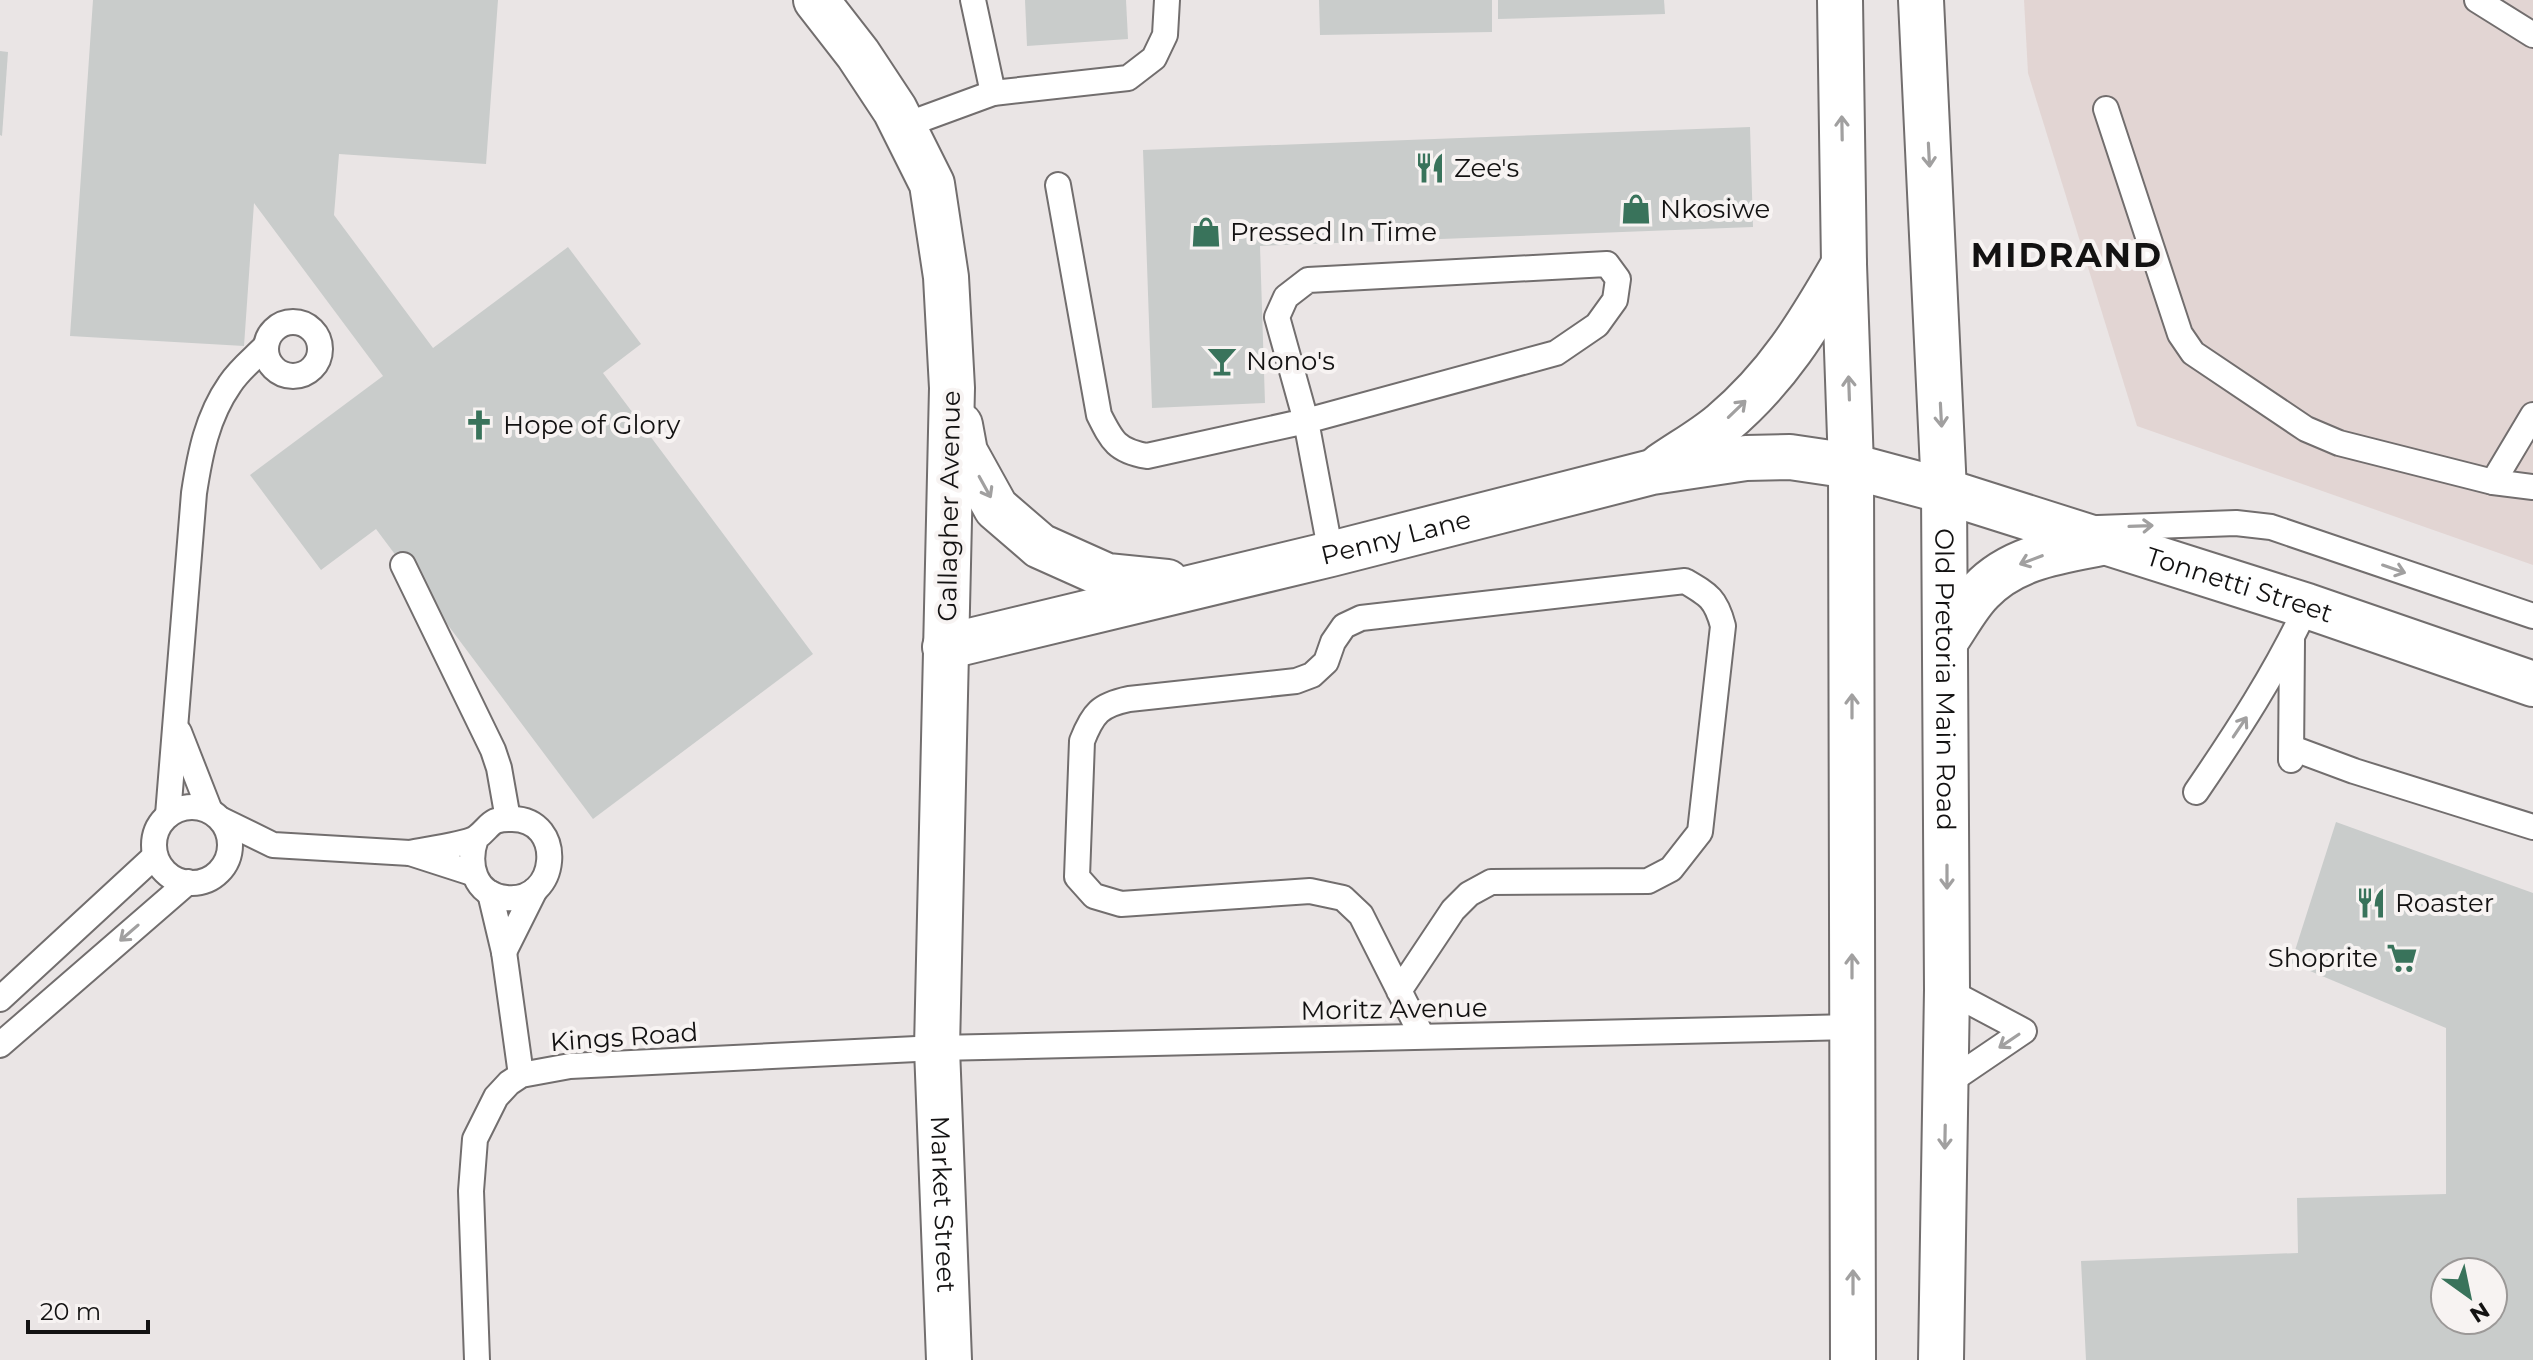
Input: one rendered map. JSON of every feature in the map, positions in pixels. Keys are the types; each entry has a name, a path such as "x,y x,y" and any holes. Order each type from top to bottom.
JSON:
{"street":[{"name":"Gallagher Avenue","path":"816,0 858,54 903,126 932,184 946,277 952,388 937,1048"},
{"path":"1840,0 1851,466 1853,1360"},
{"name":"Old Pretoria Main Road","path":"1921,0 1944,491 1947,990 1941,1360"},
{"path":"1652,472 1721,425 1771,376 1805,333 1844,264"},
{"path":"952,388 965,452 996,508 1040,546 1107,576 1204,586"},
{"name":"Penny Lane","path":"945,647 1204,586 1652,472 1746,458 1790,457 1851,466 1944,491"},
{"name":"Tonnetti Street","path":"1944,491 2107,542 2299,622 2533,684"},
{"path":"1945,642 1981,591 2008,569 2041,555 2107,542"},
{"name":"Market Street","path":"937,1048 949,1360"}],"lane":[{"path":"973,0 993,93"},
{"path":"903,126 993,93 1128,78 1154,58 1165,35 1167,0"},
{"path":"2477,0 2533,35"},
{"path":"2106,109 2174,319 2193,353 2306,429 2339,443 2493,482 2533,487"},
{"path":"1058,185 1099,415 1111,439 1128,453 1147,456 1306,421 1556,353 1597,325 1615,300 1618,279 1607,264 1308,280 1286,297 1277,317 1306,421 1331,554"},
{"path":"168,815 194,493 202,443 220,402 270,358"},
{"path":"2493,482 2533,415"},
{"path":"2063,529 2236,523 2271,527 2533,616"},
{"path":"403,565 493,750 508,819"},
{"path":"1399,991 1453,910 1469,894 1491,882 1648,881 1671,869 1687,850 1700,832 1723,626 1717,605 1702,591 1685,581 1361,618 1344,626 1333,642 1326,662 1312,675 1296,681 1129,699 1107,704 1090,721 1082,741 1077,877 1094,896 1121,904 1310,891 1343,898 1361,915 1399,991 1422,1036"},
{"path":"2299,622 2291,754 2533,827"},
{"path":"2196,792 2246,718 2299,622"},
{"path":"177,726 216,816 229,833 226,863"},
{"path":"273,845 226,863 204,881 188,882 174,878 162,869 155,856 154,841 158,827 168,815 181,808 196,807 273,845 410,853 472,873"},
{"path":"516,818 531,823 543,834 550,848 551,863 546,879 521,898 505,898 490,893 472,873 470,853 476,838 486,826 500,819 516,818"},
{"path":"410,853 476,838"},
{"path":"0,999 155,856"},
{"path":"0,1045 188,882"},
{"path":"504,952 535,890"},
{"path":"490,893 504,952 521,1075"},
{"path":"1946,1084 2024,1031 1947,990"},
{"name":"Moritz Avenue","path":"937,1048 1852,1027"},
{"name":"Kings Road","path":"477,1360 471,1191 475,1139 496,1097 521,1075 570,1066 937,1048"}],"shaded area":[{"path":"2024,0 2533,0 2533,565 2137,426 2028,73"}],"building":[{"name":"Hope of Glory","path":"93,0 498,0 486,164 339,154 334,215 433,348 568,247 641,344 603,373 813,654 593,819 376,529 321,570 250,475 383,376 254,203 244,346 70,336"},
{"path":"1025,0 1126,0 1128,39 1027,46"},
{"path":"1319,0 1492,0 1492,32 1320,35"},
{"path":"1498,0 1664,0 1665,14 1498,19"},
{"path":"0,51 8,52 2,136 0,135"},
{"path":"1750,127 1753,227 1260,246 1265,403 1152,408 1143,150"},
{"path":"2336,822 2533,893 2533,1360 2086,1360 2081,1261 2298,1253 2297,1198 2446,1194 2446,1028 2291,963"}],"place":[{"name":"Zee's","path":"1430,168"},
{"name":"Nkosiwe","path":"1636,209"},
{"name":"Pressed In Time","path":"1206,232"},
{"name":"Nono's","path":"1222,361"},
{"name":"Hope of Glory","path":"479,425"},
{"name":"Roaster","path":"2371,903"},
{"name":"Shoprite","path":"2402,958"}],"district":[{"name":"MIDRAND","path":"2067,255"}]}
